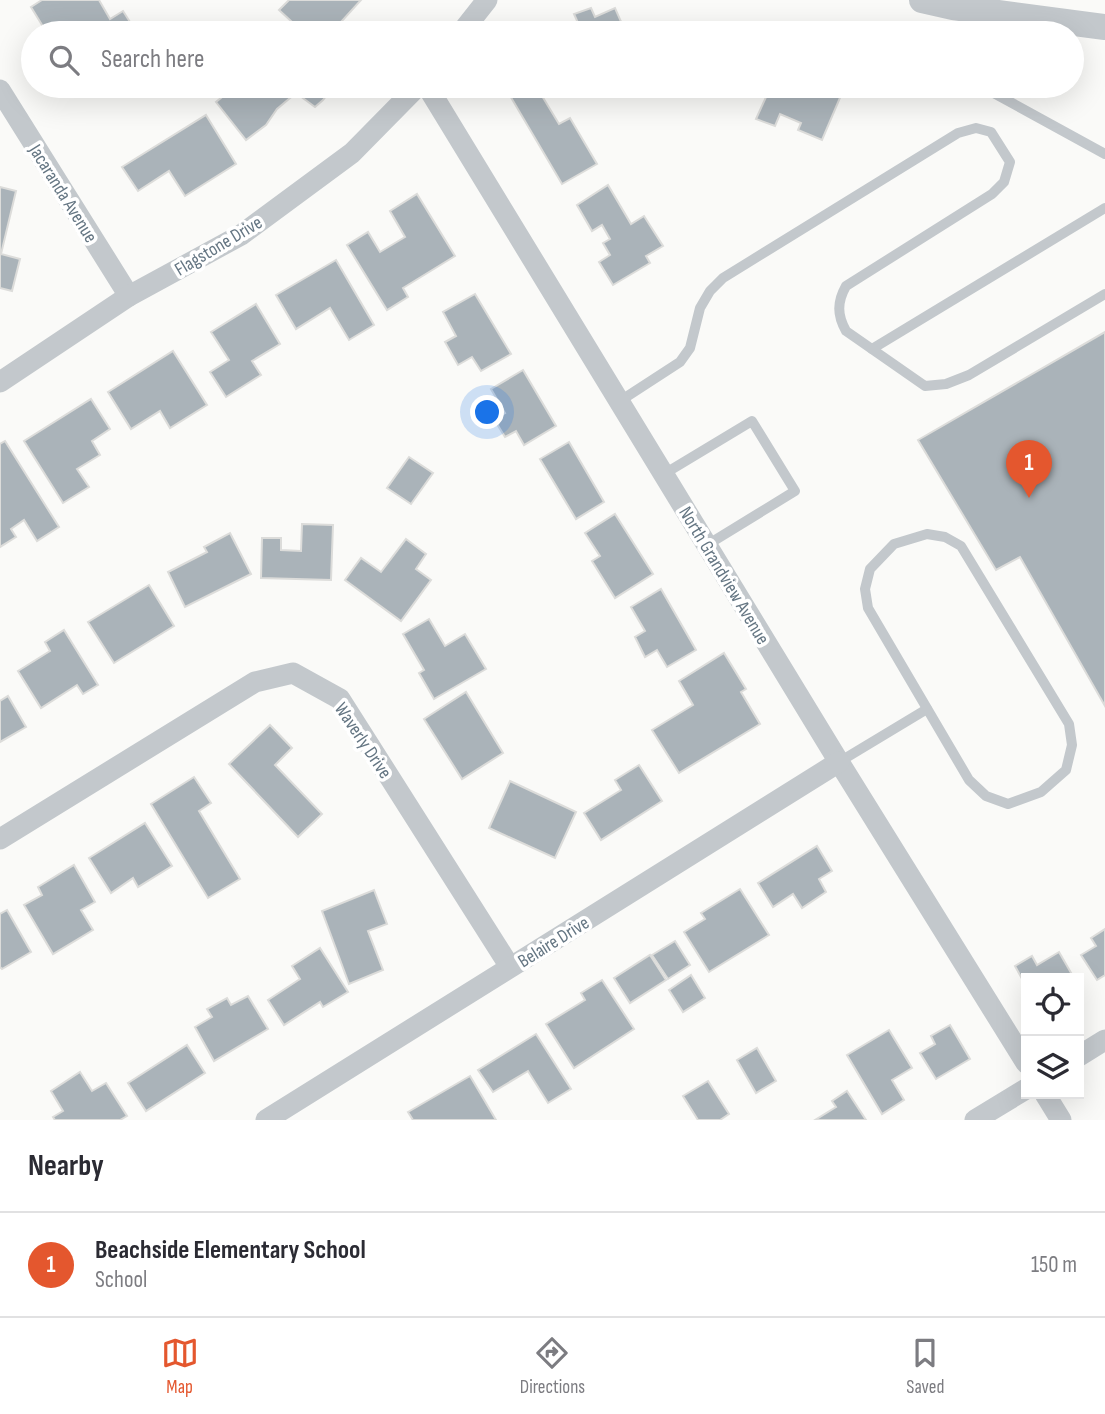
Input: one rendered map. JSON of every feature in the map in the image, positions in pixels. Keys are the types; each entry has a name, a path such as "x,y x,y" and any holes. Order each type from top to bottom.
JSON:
{"street":[{"path":"470,21 487,0"},
{"path":"922,0 964,21"},
{"path":"1084,26 1105,27"},
{"name":"Jacaranda Avenue","path":"0,90 129,296"},
{"name":"Flagstone Drive","path":"0,382 129,296 240,235 352,153 406,98"},
{"name":"North Grandview Avenue","path":"434,98 1021,1055"},
{"name":"Waverly Drive","path":"0,839 255,682 293,673 340,699 510,967"},
{"name":"Belaire Drive","path":"266,1120 839,762"},
{"path":"1084,1053 1105,1040"},
{"path":"975,1120 1021,1092"},
{"path":"1048,1099 1061,1120"}],"lane":[{"path":"1003,98 1105,154"},
{"path":"620,401 680,362 690,348 700,308 710,291 723,278 958,133 976,128 991,132 1010,162 1004,182 992,194 846,286 840,296 840,320 846,331 925,386 946,384 969,374 1105,294"},
{"path":"872,349 1105,208"},
{"path":"664,474 752,421 794,491 707,545"},
{"path":"928,534 945,537 961,545 1069,724 1072,745 1066,770 1041,792 1009,804 986,796 969,780 926,709 868,608 865,589 870,569 894,544 928,534"},
{"path":"839,762 926,709"}],"building":[{"path":"42,0 99,0 110,19 123,11 129,21 40,21 31,7"},
{"path":"289,0 361,0 342,21 291,21 279,10"},
{"path":"591,8 595,17 615,8 621,21 577,21 574,14"},
{"path":"221,98 290,98 277,109 266,125 246,140 216,102"},
{"path":"303,98 324,98 315,107"},
{"path":"511,98 543,98 559,124 570,118 597,164 562,184"},
{"path":"766,98 840,98 822,140 798,130 801,123 780,114 775,126 756,119"},
{"path":"206,115 236,164 185,196 169,171 138,191 122,167"},
{"path":"608,185 631,224 644,216 663,246 646,256 650,263 613,285 599,262 610,255 603,243 610,239 602,225 592,231 577,205"},
{"path":"0,187 16,191 1,254 20,259 12,291 0,288"},
{"path":"417,194 455,256 403,288 408,297 387,310 347,245 368,232 380,252 405,237 390,211"},
{"path":"336,260 374,325 349,340 330,308 296,329 276,295"},
{"path":"475,294 511,354 481,371 472,357 458,365 445,342 456,336 443,312"},
{"path":"256,304 280,344 252,361 261,375 226,397 210,372 229,360 211,332"},
{"path":"1105,332 1105,706 1020,557 996,570 918,440"},
{"path":"173,351 207,405 170,428 160,411 131,429 108,392"},
{"path":"523,370 556,426 524,445 516,431 505,437 494,419 505,413 491,389"},
{"path":"91,399 110,429 92,441 100,455 77,469 89,487 63,503 24,441"},
{"path":"5,441 59,527 37,541 24,520 11,529 16,537 0,547 0,444"},
{"path":"569,442 604,502 576,519 540,459"},
{"path":"409,457 433,473 411,504 387,488"},
{"path":"615,514 653,574 615,598 592,561 600,556 585,533"},
{"path":"302,524 333,525 331,580 261,578 262,538 281,538 281,550 301,551"},
{"path":"230,533 251,574 185,607 168,572 207,552 204,547"},
{"path":"406,539 426,554 416,569 431,580 401,621 345,580 361,558 381,572"},
{"path":"149,585 174,626 114,663 88,622"},
{"path":"661,589 696,650 667,667 657,650 645,657 635,637 645,631 631,607"},
{"path":"429,619 445,646 465,634 486,669 434,699 419,673 424,670 403,634"},
{"path":"64,630 98,685 83,694 77,685 41,708 18,671 50,651 45,642"},
{"path":"724,653 746,689 741,692 760,724 679,773 652,730 693,705 679,681"},
{"path":"466,692 503,753 462,779 424,719"},
{"path":"8,696 26,727 0,742 0,701"},
{"path":"270,725 292,748 275,765 322,814 298,837 229,764"},
{"path":"639,765 662,801 601,840 584,813 621,790 615,780"},
{"path":"194,777 211,803 199,811 240,879 208,898 151,804"},
{"path":"510,781 576,812 555,858 489,828"},
{"path":"145,823 172,866 138,887 133,878 111,893 89,858"},
{"path":"817,846 832,871 819,879 826,892 802,908 793,894 773,907 758,883"},
{"path":"74,865 95,902 81,910 93,930 53,954 24,905 42,895 38,887"},
{"path":"740,889 769,935 709,972 684,932 705,919 701,913"},
{"path":"374,890 387,924 368,931 383,970 349,984 322,911"},
{"path":"7,910 31,952 2,969 0,914"},
{"path":"1105,929 1105,975 1097,980 1081,955 1096,946 1091,938"},
{"path":"675,941 690,965 668,979 652,955"},
{"path":"320,948 348,992 323,1007 320,1002 284,1025 268,1000 300,979 292,966"},
{"path":"1059,952 1071,973 1021,973 1021,977 1015,966 1032,956 1037,965"},
{"path":"650,955 666,980 630,1003 614,978"},
{"path":"691,975 705,998 683,1012 669,990"},
{"path":"602,980 634,1029 574,1068 546,1024 585,1000 581,993"},
{"path":"248,996 268,1029 214,1061 195,1027 212,1017 207,1009 227,998 231,1005"},
{"path":"950,1025 970,1059 936,1079 920,1053 935,1044 931,1036"},
{"path":"889,1030 912,1068 892,1080 904,1100 882,1114 847,1055"},
{"path":"536,1034 571,1089 548,1103 528,1071 493,1092 478,1070"},
{"path":"187,1045 205,1073 146,1111 128,1083"},
{"path":"757,1048 776,1081 756,1093 737,1060"},
{"path":"80,1072 92,1091 106,1083 127,1116 120,1120 55,1120 53,1117 63,1111 51,1091"},
{"path":"470,1076 496,1120 413,1120 408,1112"},
{"path":"708,1081 729,1114 720,1120 698,1120 683,1096"},
{"path":"847,1091 866,1120 815,1120 836,1107 832,1101"}],"place":[{"name":"Beachside Elementary School","path":"1029,498"}]}
